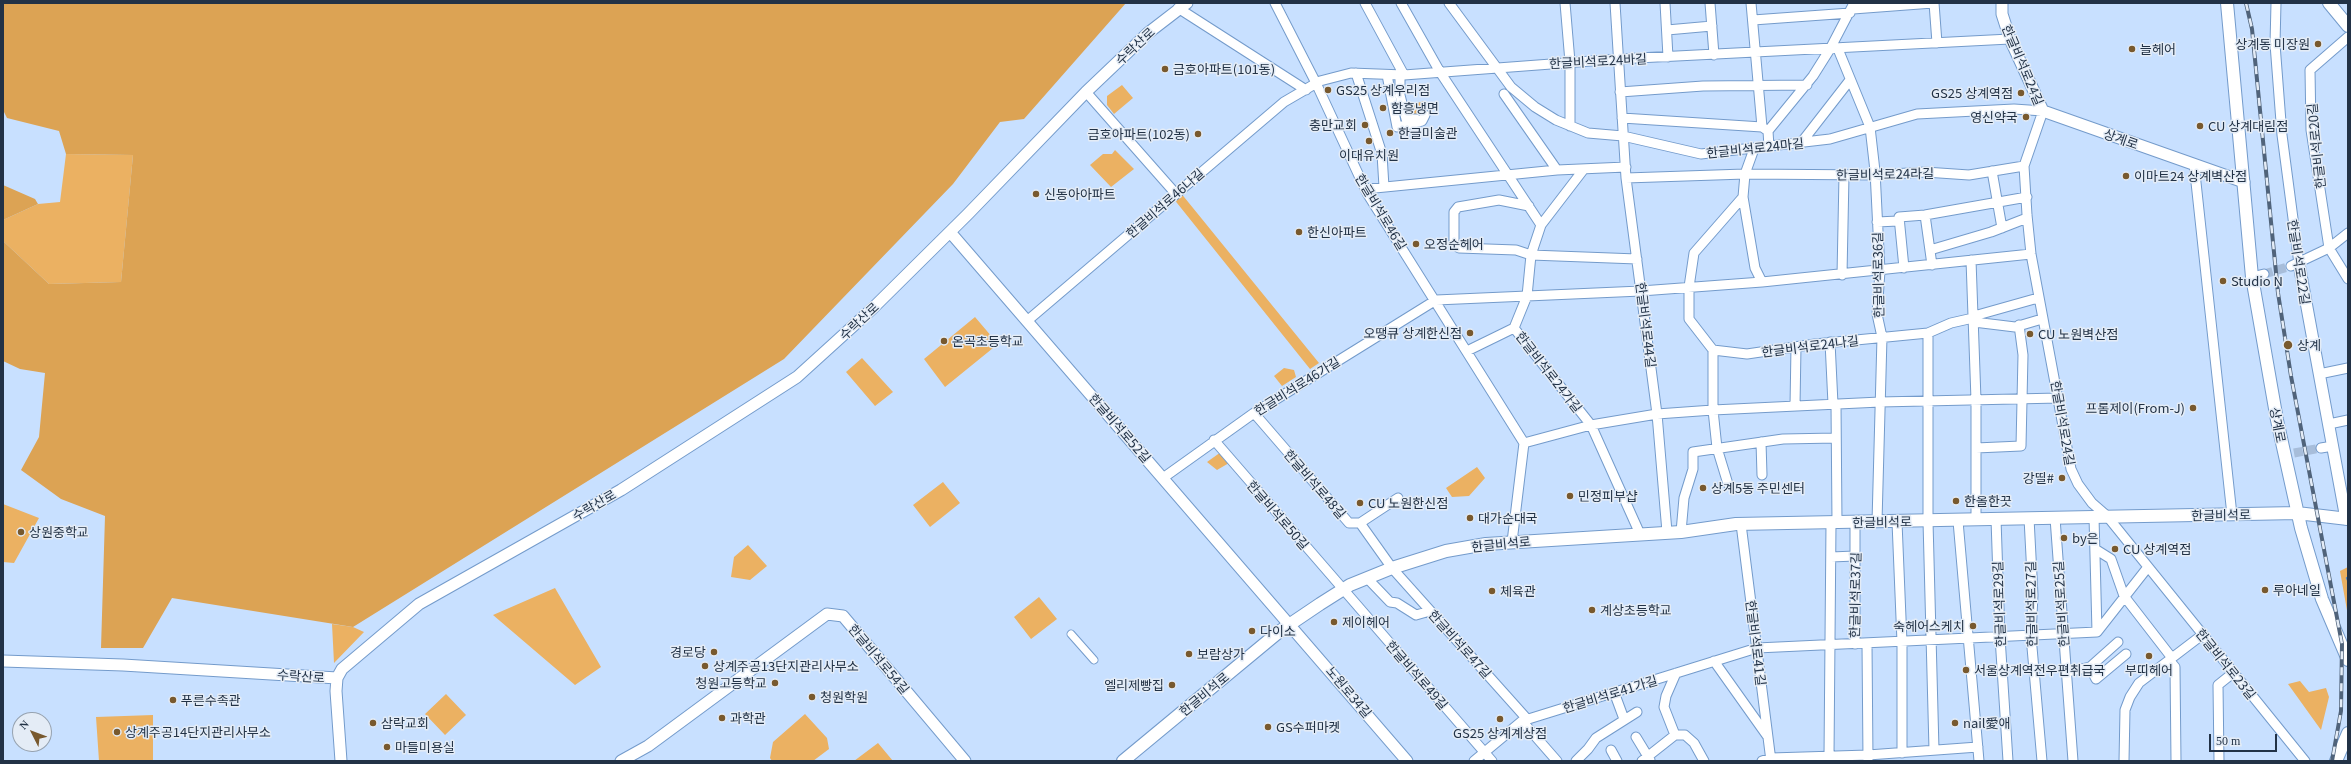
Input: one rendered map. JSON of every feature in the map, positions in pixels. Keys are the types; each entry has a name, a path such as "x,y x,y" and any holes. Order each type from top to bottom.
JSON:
{"main road":[{"name":"상계로","path":"2227,3 2244,182 2258,276 2289,454 2297,513 2322,599 2348,660"},
{"path":"2329,3 2348,26"},
{"name":"한글비석로","path":"1123,761 1290,623 1343,590 1367,578 1392,568 1446,551 1486,544 1681,532 1741,524 1856,523 2107,516 2297,513 2347,520"},
{"path":"2336,761 2348,733"}],"street":[{"name":"한글비석로46길","path":"1275,3 1316,83 1365,189 1436,300 1524,443"},
{"path":"1365,3 1402,75 1400,95 1406,119 1413,120 1425,115 1422,121 1398,127 1387,75"},
{"path":"1401,3 1440,72 1541,224 1584,169"},
{"name":"한글비석로24마길","path":"1450,3 1511,87 1535,107 1570,126 1588,133 1623,136 1701,154 1830,139 1917,114 2014,109 2043,111"},
{"path":"1565,3 1570,62 1570,126"},
{"name":"한글비석로44길","path":"1615,3 1626,178 1657,414 1667,532"},
{"path":"1665,3 1668,57"},
{"path":"1710,3 1714,55"},
{"path":"1752,3 1759,84 1769,147"},
{"path":"1753,20 1853,8 1934,3 1937,43"},
{"name":"한글비석로24길","path":"2002,3 2002,14 2010,39 2043,111 2024,166 2027,197 2027,218 2030,254 2059,398 2071,469 2078,484 2092,503 2107,516"},
{"name":"한글비석로22길","path":"2276,3 2275,44 2282,135 2295,265 2319,374 2347,520"},
{"path":"1183,6 1306,90"},
{"name":"수락산로","path":"3,661 130,666 337,678 342,669 419,604 620,490 797,377 873,308 950,232 1086,92 1183,6"},
{"path":"1622,118 1765,129 1807,85 1834,49 1853,8"},
{"path":"1666,30 1712,26"},
{"name":"한글비석로20길","path":"2348,37 2310,70 2311,130 2329,248 2348,279"},
{"name":"한글비석로24바길","path":"1316,83 1356,73 1402,75 1618,59 2010,39"},
{"name":"한글비석로36길","path":"1834,49 1850,80 1870,127 1875,175 1880,271 1877,314 1882,337 1877,522"},
{"path":"1356,73 1382,154 1384,188"},
{"path":"1801,143 1850,80"},
{"name":"한글비석로46나길","path":"1027,321 1284,102 1316,83"},
{"path":"1620,92 1759,84 1763,86 1807,85"},
{"path":"1086,92 1176,194"},
{"path":"1504,94 1557,170"},
{"name":"상계로","path":"2043,111 2244,182"},
{"path":"1754,149 1745,174 1743,197 1755,268 1762,282"},
{"path":"2194,164 2232,515"},
{"name":"한글비석로24라길","path":"1626,178 1745,174 1875,175 1925,172 1969,175 2024,166"},
{"path":"1365,189 1557,170 1626,168"},
{"path":"1992,171 2002,228"},
{"path":"1842,275 1844,175"},
{"path":"1728,484 1717,448 1713,410 1713,350 1689,319 1689,288 1694,253 1743,197"},
{"path":"1904,268 1898,221 1899,217 1925,215 2027,197"},
{"path":"1529,206 1508,201 1490,201 1458,207 1454,212 1453,218 1454,244 1459,248 1516,250 1531,255 1637,259"},
{"path":"1925,215 1932,265"},
{"path":"1930,250 2002,228 2027,218"},
{"path":"1877,222 1898,221"},
{"name":"한글비석로24가길","path":"1541,224 1531,255 1527,296 1514,328 1591,425"},
{"name":"한글비석로52길","path":"950,232 1290,623"},
{"path":"2295,265 2329,248 2348,233"},
{"path":"1436,300 1689,288 1842,275 2030,254"},
{"path":"1971,260 1976,400 1976,520"},
{"name":"한글비석로24나길","path":"1713,350 1747,354 1830,342 1928,333 1951,324 1974,319 2038,298"},
{"name":"한글비석로46가길","path":"1163,478 1214,440 1254,413 1436,300"},
{"path":"1974,319 2019,325 2042,319"},
{"path":"1976,448 2021,446 2023,399 2022,354 2019,325"},
{"path":"1467,351 1514,328"},
{"path":"1928,333 1929,401"},
{"name":"한글비석로","path":"1830,342 1836,438 1834,523"},
{"path":"1795,406 1796,346"},
{"path":"2319,374 2348,368"},
{"name":"한글비석로24가길","path":"1524,443 1591,425 1657,414 1880,402 2059,398"},
{"name":"한글비석로","path":"1928,521 1929,401"},
{"name":"한글비석로48길","path":"1254,413 1349,523 1360,523 1392,568"},
{"path":"2329,424 2348,420"},
{"path":"1591,425 1640,534"},
{"path":"1681,532 1684,498 1693,469 1693,452 1761,442 1836,438"},
{"name":"한글비석로50길","path":"1214,440 1343,590"},
{"path":"1761,442 1762,475"},
{"path":"1512,542 1524,443"},
{"path":"2321,448 2333,446"},
{"path":"1360,523 1398,498"},
{"name":"한글비석로23길","path":"2107,516 2305,761"},
{"path":"2094,517 2097,632"},
{"name":"한글비석로27길","path":"2028,518 2033,595 2030,636 2042,761"},
{"name":"한글비석로25길","path":"2056,518 2073,761"},
{"name":"한글비석로29길","path":"1996,519 2000,638 2008,761"},
{"path":"1958,520 1967,639 1979,761"},
{"path":"1928,521 1934,750"},
{"path":"1898,522 1902,642 1902,753"},
{"path":"1829,756 1831,556 1834,523"},
{"name":"한글비석로37길","path":"1757,648 1855,644 1856,523"},
{"name":"한글비석로41길","path":"1741,524 1771,759"},
{"path":"2095,549 2111,559 2124,596 2171,659 2175,667 2176,761"},
{"path":"1831,556 1855,556"},
{"path":"1855,644 2097,632 2148,567"},
{"name":"한글비석로47길","path":"1392,568 1525,720 1557,761"},
{"path":"1367,578 1390,602 1397,603 1416,615 1430,611"},
{"name":"한글비석로49길","path":"1343,590 1492,761"},
{"name":"한글비석로54길","path":"621,761 648,746 827,614 843,616 965,761"},
{"name":"노원로34길","path":"1290,623 1407,761"},
{"path":"1071,634 1094,660"},
{"path":"2124,761 2125,710 2130,697 2139,683 2202,635"},
{"path":"2066,672 2090,667 2118,642"},
{"name":"한글비석로37길","path":"1867,644 1868,758"},
{"name":"한글비석로41가길","path":"1474,761 1525,720 1757,648"},
{"path":"2090,667 2096,679 2126,654"},
{"path":"1714,661 1769,738"},
{"path":"1675,735 1664,706 1666,696 1676,673"},
{"path":"2219,761 2218,685 2233,673"},
{"path":"337,678 336,691 341,761"},
{"path":"1614,692 1624,720"},
{"path":"1576,761 1596,738 1637,712"},
{"path":"1636,738 1647,759 1675,735 1685,734 1694,743 1704,761"},
{"path":"1762,761 1771,759 1829,756 1868,758 1902,753 1978,747"},
{"path":"1611,750 1617,761"}],"shaded area":[{"path":"3,3 1126,3 1024,119 1000,122 953,184 784,359 353,627 172,598 143,648 101,648 105,516 61,499 21,470 39,437 45,373 20,369 3,361 3,241 49,284 121,282 133,155 66,154 59,131 7,118 3,110"},
{"path":"1122,85 1133,98 1114,114 1107,105 1107,96"},
{"path":"1424,101 1426,112 1410,115 1407,106"},
{"path":"1115,150 1134,169 1111,187 1090,165 1103,154 1112,154"},
{"path":"66,154 133,155 121,282 49,284 3,241 3,220 38,204 60,202"},
{"path":"3,185 35,199 38,204 3,220"},
{"path":"1180,192 1319,363 1310,369 1173,198"},
{"path":"975,317 998,344 945,387 924,359"},
{"path":"862,358 893,392 875,406 846,372"},
{"path":"1284,368 1294,370 1296,377 1282,386 1274,376"},
{"path":"1221,452 1229,463 1217,470 1207,462"},
{"path":"1477,467 1485,478 1469,496 1452,497 1446,488"},
{"path":"943,482 960,503 930,527 913,505"},
{"path":"3,504 39,518 14,563 3,562"},
{"path":"748,545 767,566 750,580 731,577 734,557"},
{"path":"2348,567 2348,616 2340,571"},
{"path":"555,588 601,667 575,685 493,615"},
{"path":"1039,597 1057,619 1031,639 1014,617"},
{"path":"332,624 353,627 364,632 334,663"},
{"path":"2300,681 2309,692 2326,688 2329,697 2321,730 2288,684"},
{"path":"446,694 466,715 445,735 425,714"},
{"path":"805,714 827,738 829,749 813,761 772,761 770,758 773,742"},
{"path":"153,715 153,761 99,761 96,717"},
{"path":"878,743 893,761 854,761"}],"tunnel":[{"path":"2264,274 2291,266"},
{"path":"2294,453 2321,448"}],"railway":[{"path":"2246,3 2252,29 2278,293 2291,376 2342,644 2341,711 2332,761"}],"place":[{"name":"상계동 미장원","path":"2318,44"},
{"name":"늘헤어","path":"2132,49"},
{"name":"금호아파트(101동)","path":"1165,69"},
{"name":"GS25 상계우리점","path":"1328,90"},
{"name":"GS25 상계역점","path":"2021,93"},
{"name":"함흥냉면","path":"1383,108"},
{"name":"영신약국","path":"2026,117"},
{"name":"충만교회","path":"1365,125"},
{"name":"CU 상계대림점","path":"2200,126"},
{"name":"한글미술관","path":"1390,133"},
{"name":"금호아파트(102동)","path":"1198,134"},
{"name":"이대유치원","path":"1369,141"},
{"name":"이마트24 상계벽산점","path":"2126,176"},
{"name":"신동아아파트","path":"1036,194"},
{"name":"한신아파트","path":"1299,232"},
{"name":"오정순헤어","path":"1416,244"},
{"name":"Studio N","path":"2223,281"},
{"name":"오땡큐 상계한신점","path":"1470,333"},
{"name":"CU 노원벽산점","path":"2030,334"},
{"name":"온곡초등학교","path":"944,341"},
{"name":"상계","path":"2288,345"},
{"name":"프롬제이(From-J)","path":"2193,408"},
{"name":"강띨#","path":"2062,478"},
{"name":"상계5동 주민센터","path":"1703,488"},
{"name":"민정피부샵","path":"1570,496"},
{"name":"한올한끗","path":"1956,501"},
{"name":"CU 노원한신점","path":"1360,503"},
{"name":"대가순대국","path":"1470,518"},
{"name":"상원중학교","path":"21,532"},
{"name":"by은","path":"2064,538"},
{"name":"CU 상계역점","path":"2115,549"},
{"name":"루아네일","path":"2265,590"},
{"name":"체육관","path":"1492,591"},
{"name":"계상초등학교","path":"1592,610"},
{"name":"제이헤어","path":"1334,622"},
{"name":"숙헤어스케치","path":"1973,626"},
{"name":"다이소","path":"1252,631"},
{"name":"경로당","path":"714,652"},
{"name":"보람상가","path":"1189,654"},
{"name":"부띠헤어","path":"2149,656"},
{"name":"상계주공13단지관리사무소","path":"705,666"},
{"name":"서울상계역전우편취급국","path":"1966,670"},
{"name":"청원고등학교","path":"775,683"},
{"name":"엘리제빵집","path":"1172,685"},
{"name":"청원학원","path":"812,697"},
{"name":"푸른수족관","path":"173,700"},
{"name":"과학관","path":"722,718"},
{"name":"GS25 상계계상점","path":"1500,719"},
{"name":"삼락교회","path":"373,723"},
{"name":"nail愛애","path":"1955,723"},
{"name":"GS수퍼마켓","path":"1268,727"},
{"name":"상계주공14단지관리사무소","path":"117,732"},
{"name":"마들미용실","path":"387,747"}]}
